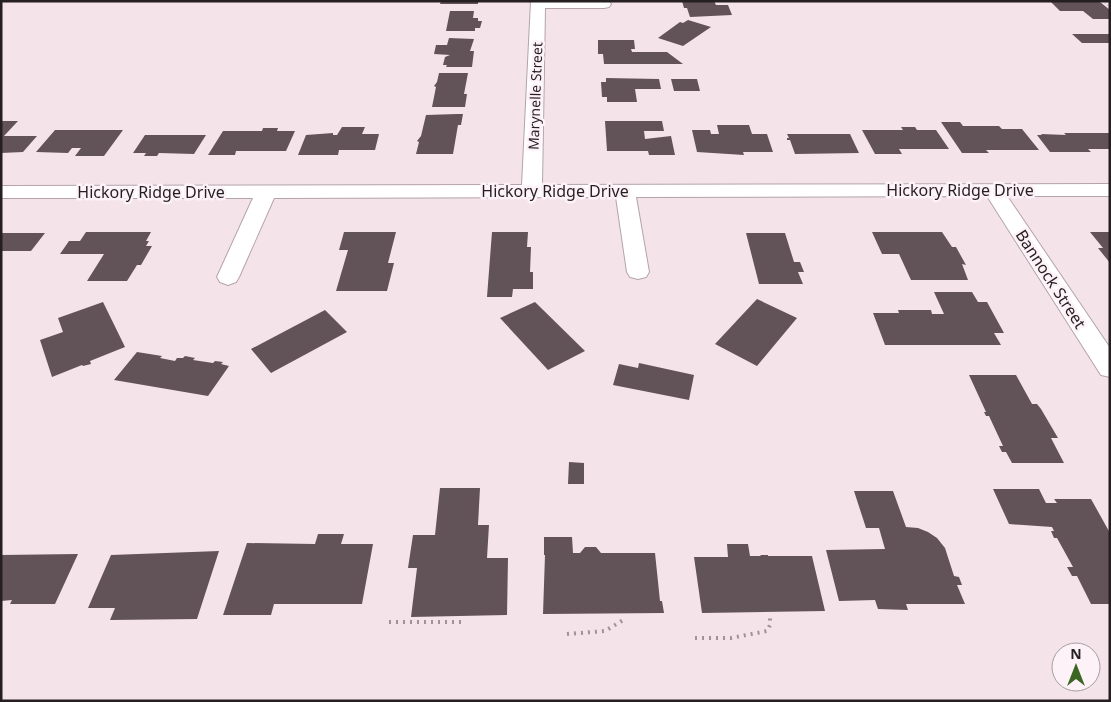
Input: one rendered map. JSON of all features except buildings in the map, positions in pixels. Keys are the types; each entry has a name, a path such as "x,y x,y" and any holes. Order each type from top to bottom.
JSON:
{"street":[{"path":"538,3 604,4"},
{"name":"Marynelle Street","path":"532,190 538,3"},
{"name":"Bannock Street","path":"993,190 1110,368"},
{"name":"Hickory Ridge Drive","path":"1,192 1110,190"},
{"path":"625,191 638,272"},
{"path":"228,277 266,192"}],"path":[{"path":"1103,1 1110,7"},
{"path":"695,638 726,639 753,636 768,631 770,617"},
{"path":"567,634 608,631 618,626 625,619"},
{"path":"389,622 466,622"}]}
